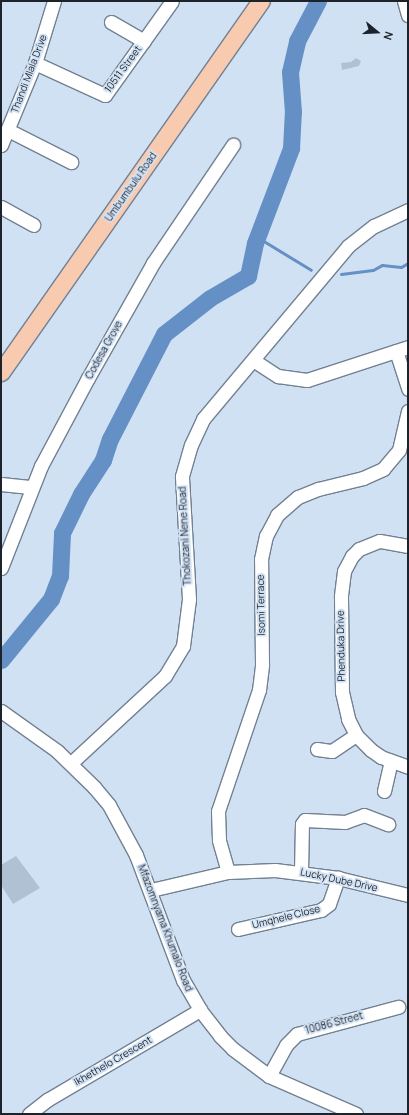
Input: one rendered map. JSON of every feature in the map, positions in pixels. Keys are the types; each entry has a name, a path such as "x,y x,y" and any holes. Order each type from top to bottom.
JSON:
{"main road":[{"name":"Umbumbulu Road","path":"1,372 261,1"}],"street":[{"name":"Thandi Mlala Drive","path":"1,145 35,63 54,1"},
{"name":"10511 Street","path":"35,63 105,95 172,1"},
{"path":"404,1 408,15"},
{"path":"111,22 144,41"},
{"path":"8,130 71,162"},
{"name":"Codesa Grove","path":"1,568 32,487 49,449 149,269 233,146"},
{"path":"1,207 33,224"},
{"name":"Thokozani Nene Road","path":"71,763 165,676 178,657 186,632 189,605 182,491 185,465 203,420 348,246 374,226 408,210"},
{"path":"253,360 278,376 307,380 402,349 408,389"},
{"name":"Isomi Terrace","path":"228,872 219,840 218,811 259,690 262,664 261,560 266,536 277,515 298,497 318,489 363,478 383,469 399,450 408,411"},
{"path":"1,484 32,487"},
{"name":"Phenduka Drive","path":"408,546 391,541 368,544 352,556 344,571 340,597 342,692 348,719 356,735 371,750 391,761 408,767"},
{"name":"Mfazomnyama Khumalo Road","path":"2,712 45,741 71,763 109,805 136,855 151,890 183,980 200,1010 233,1049 269,1076 356,1114"},
{"path":"317,749 332,751 356,735"},
{"path":"384,791 391,761"},
{"path":"301,871 302,824 305,820 345,822 364,815 388,824"},
{"name":"Lucky Dube Drive","path":"151,890 228,872 301,871 338,878 408,895"},
{"name":"Umqhele Close","path":"238,929 321,910 329,904 338,878"},
{"name":"10086 Street","path":"269,1076 286,1045 297,1034 398,1006"},
{"name":"Ikhethelo Crescent","path":"28,1114 47,1100 200,1010"}],"building":[{"path":"356,58 361,61 359,66 342,70 341,63 351,62"},
{"path":"16,856 40,888 13,904 1,885 1,865"}],"waterway":[{"path":"1,660 51,599 60,576 62,533 81,494 103,460 110,439 164,334 210,298 248,276 255,243 291,148 293,112 290,72 297,41 318,1"},
{"path":"257,237 311,270"},
{"path":"341,274 373,270 382,265 401,267 408,263"}]}
